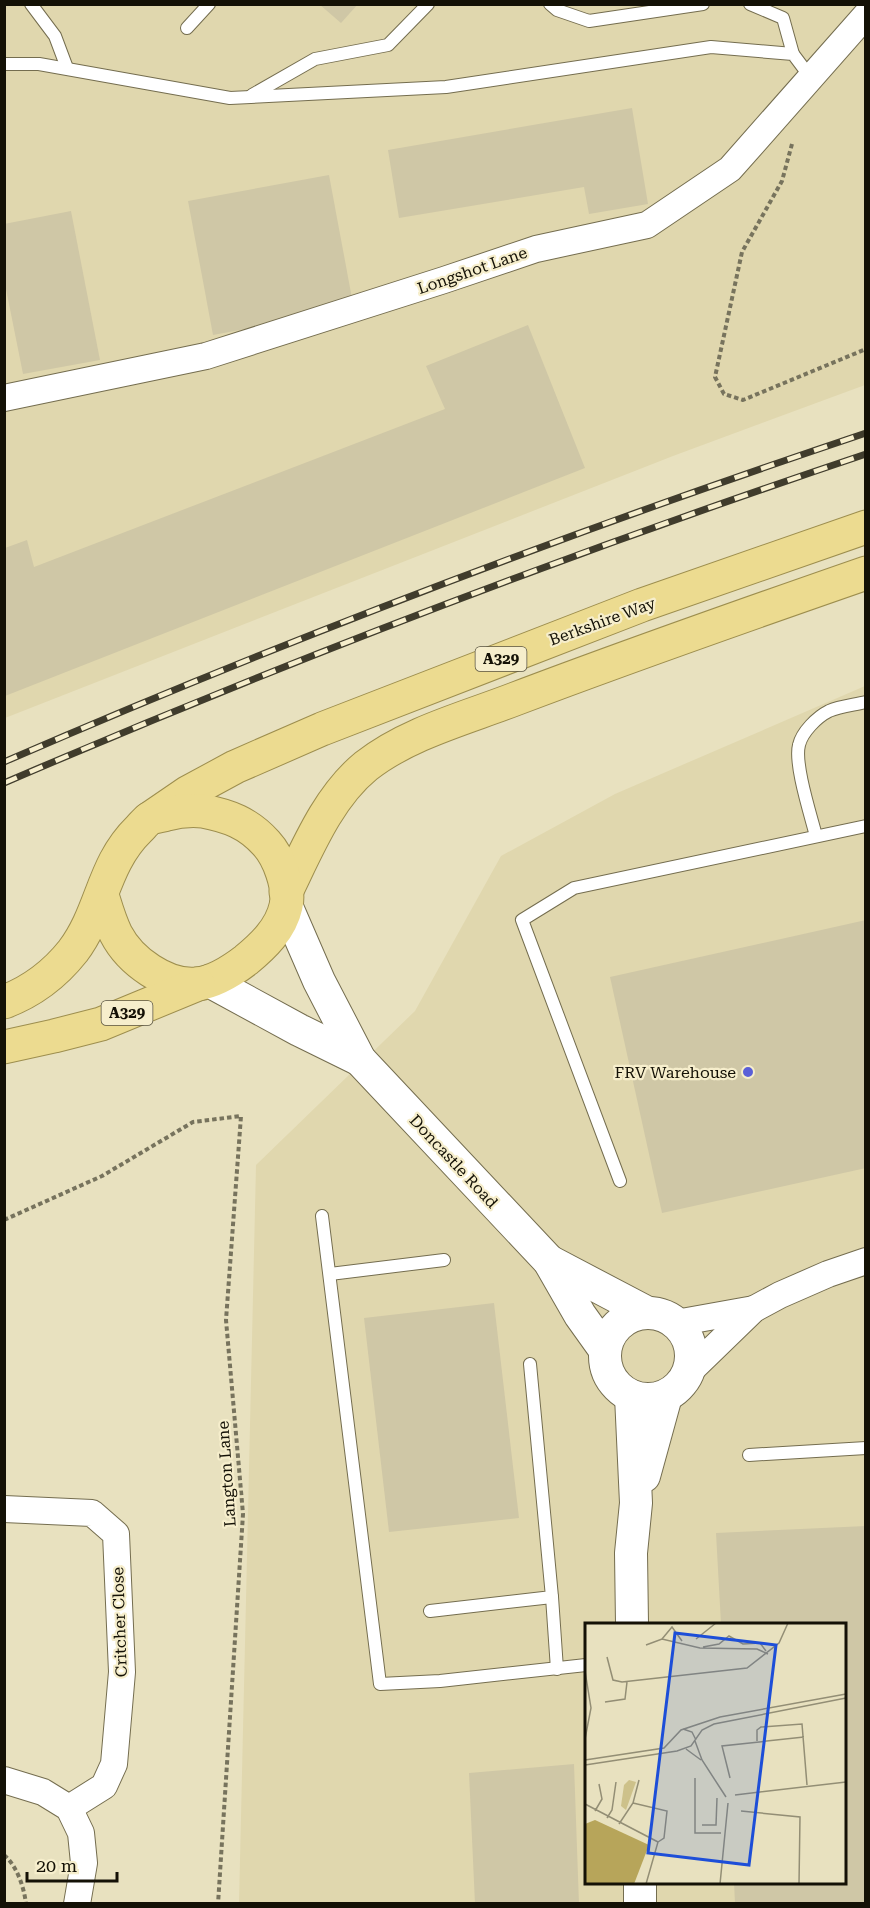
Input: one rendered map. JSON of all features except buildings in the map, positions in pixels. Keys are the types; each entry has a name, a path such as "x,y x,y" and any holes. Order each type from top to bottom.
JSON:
{"highway":[{"name":"Berkshire Way","path":"149,819 187,793 235,767 322,729 642,605 866,527"},
{"name":"A329","path":"4,1047 101,1024 203,982 238,965 256,952 273,934 282,918 286,898 306,851 334,802 366,766 391,750 424,734 532,692 866,573"},
{"path":"149,819 176,812 197,811 233,818 247,825 271,848 277,860 286,898"},
{"name":"A329","path":"4,1002 21,996 41,984 56,971 88,928 102,896 106,879 122,848 149,819"},
{"path":"102,896 120,942 141,963 167,979 182,983 203,982"}],"street":[{"name":"Longshot Lane","path":"4,398 206,356 536,249 647,225 730,169 866,15"},
{"name":"Doncastle Road","path":"286,898 319,981 360,1060 549,1261 580,1315 604,1350"},
{"name":"Doncastle Road","path":"203,982 360,1060"},
{"name":"Doncastle Road","path":"549,1261 646,1312"},
{"path":"689,1372 692,1358 685,1333 676,1323 657,1313 646,1312 631,1316 618,1324 609,1336 604,1350 609,1377 618,1388 642,1400 666,1396 676,1390 689,1372 754,1309 789,1291 866,1261"},
{"path":"676,1323 754,1309"},
{"path":"631,1396 636,1503 631,1553 632,1623"},
{"path":"636,1503 666,1396"},
{"name":"Critcher Close","path":"4,1509 92,1513 116,1534 122,1672 114,1764 104,1786 69,1808"},
{"path":"4,1780 43,1792 69,1808 81,1833 84,1863 77,1904"},
{"path":"640,1884 640,1904"}],"lane":[{"path":"31,4 55,36 67,68"},
{"path":"187,28 209,4"},
{"path":"248,97 315,59 388,45 428,4"},
{"path":"550,4 557,10 589,21 703,4"},
{"path":"750,4 783,18 793,54 811,78"},
{"path":"4,64 39,64 67,68 230,98 446,87 711,46 793,54"},
{"path":"816,837 800,766 798,746 815,721 829,711 866,702"},
{"path":"620,1180 522,920 574,888 866,826"},
{"path":"322,1216 380,1684 440,1681 585,1665"},
{"path":"330,1274 444,1260"},
{"path":"530,1364 557,1669"},
{"path":"749,1455 866,1448"},
{"path":"430,1611 552,1597"}],"path":[{"path":"793,140 782,181 742,252 715,377 724,394 743,400 866,349"},
{"name":"Langton Lane","path":"4,1220 102,1176 193,1122 241,1116 226,1320 243,1514 218,1904"},
{"path":"4,1855 11,1861 26,1904"}],"shaded area":[{"path":"5,5 865,5 865,385 673,456 5,718"},
{"path":"865,686 865,1903 239,1904 256,1165 415,1011 501,856 615,794"}],"railway":[{"path":"4,762 217,672 432,588 648,508 866,433"},
{"path":"4,783 324,651 540,569 866,454"}],"place":[{"name":"FRV Warehouse","path":"748,1072"}]}
